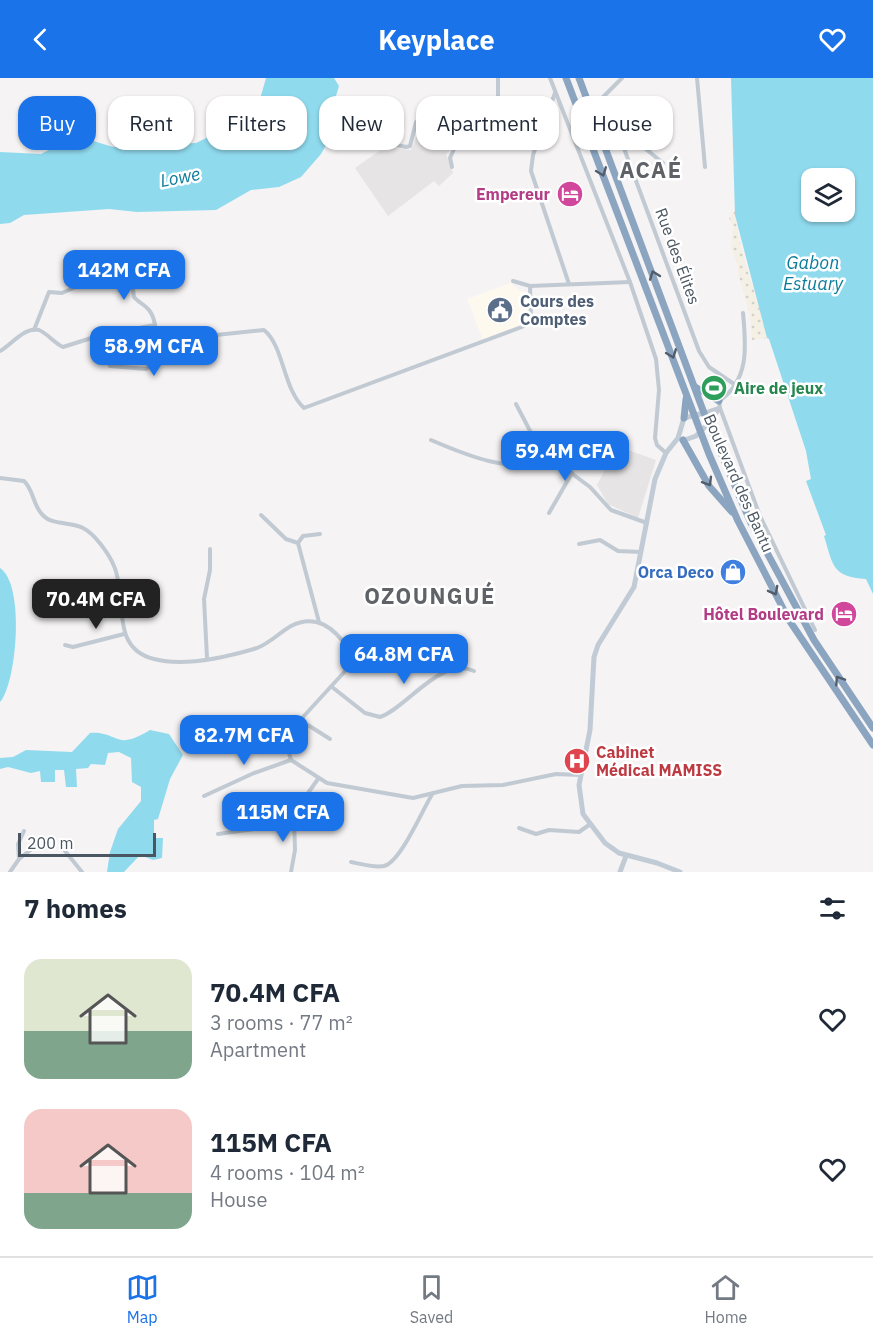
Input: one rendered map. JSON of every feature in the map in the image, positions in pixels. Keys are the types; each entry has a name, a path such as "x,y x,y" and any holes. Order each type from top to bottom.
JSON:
{"highway":[{"name":"Boulevard des Bantu","path":"566,78 701,432 738,520 789,620 873,745"},
{"name":"Boulevard des Bantu","path":"579,78 586,96"},
{"name":"Boulevard des Bantu","path":"606,150 704,412 750,520 785,590 831,668 873,728"},
{"path":"695,387 719,404"},
{"path":"684,418 687,393"},
{"path":"683,440 709,486 738,520"}],"street":[{"path":"498,78 498,96"},
{"path":"550,78 630,282 656,359 659,390 655,438 657,445 668,451"},
{"path":"605,96 622,78"},
{"path":"697,78 705,167"},
{"path":"555,92 533,155 531,171 568,284"},
{"path":"404,147 410,146 416,122"},
{"path":"452,167 450,158 454,150"},
{"name":"Rue des Élites","path":"625,150 699,351 709,367 734,384"},
{"path":"646,150 663,164"},
{"path":"110,366 146,369 158,363 155,325 148,308 134,297 129,256"},
{"path":"513,281 530,285 630,282"},
{"path":"34,330 49,292 62,293 82,284"},
{"path":"141,339 178,332 216,335 264,330 271,338 295,398 303,408 527,325 531,320 530,285"},
{"path":"668,451 683,440 692,438 701,432 734,384 746,358 743,313"},
{"path":"0,351 19,336 34,330 40,331 63,347 101,335 155,325"},
{"path":"516,404 540,450 572,473 611,510 647,523"},
{"path":"680,872 657,862 626,856 605,843 589,825 580,805 580,775 590,730 594,657 598,645 631,594 642,552 655,479 668,451 678,438 684,418 704,412 719,404"},
{"path":"719,404 760,516 816,630"},
{"path":"431,440 453,450 494,461 529,466 548,457"},
{"path":"549,513 572,473"},
{"path":"0,478 24,481 41,513 54,521 86,529 105,551 118,579 124,634 136,650 156,660 186,661 258,648 291,626 309,621 320,622 332,629 348,648 347,669 300,720 288,741 288,753 291,760 318,779 345,788 418,798 462,786 503,785 556,774 580,775"},
{"path":"261,515 286,539 298,543"},
{"path":"298,543 303,536 320,534"},
{"path":"579,544 600,540 618,550 642,552"},
{"path":"298,543 320,622"},
{"path":"207,658 204,599 210,570 210,549"},
{"path":"65,645 73,647 124,634"},
{"path":"332,687 365,713 380,717 434,678 458,669 474,671"},
{"path":"300,720 330,739"},
{"path":"204,796 254,773 291,760"},
{"path":"218,834 276,826 294,816 318,779"},
{"path":"351,862 380,866 392,861 434,792"},
{"path":"291,872 295,850 294,816"},
{"path":"519,828 536,834 549,830 579,832 589,825"},
{"path":"19,859 18,846 24,831"},
{"path":"10,872 19,859 38,844"},
{"path":"65,851 82,872"},
{"path":"620,872 626,856"}],"shaded area":[{"path":"416,137 416,150 450,150 446,154 453,173 439,186 434,181 388,216 355,168 381,150 411,150"},
{"name":"Cours des Comptes","path":"510,283 521,291 528,292 530,321 483,340 467,299"},
{"path":"625,449 656,460 638,518 608,504 597,485 608,464"}],"sand":[{"path":"735,210 744,257 767,338 752,340 750,315 738,274 738,265 731,248 733,226 729,218"}],"water":[{"name":"Lowe","path":"266,78 334,78 339,86 336,96 319,96 319,150 323,150 301,177 279,187 251,190 216,210 137,212 109,209 24,215 10,223 0,224 0,152 41,154 49,150 96,150 96,142 108,145 108,150 194,150 194,143 206,138 206,150 307,150 307,96 261,96"},
{"name":"Gabon Estuary","path":"731,78 873,78 873,594 866,579 846,576 832,562 824,536 826,535 806,481 811,479 806,451 767,338 735,215"},
{"path":"0,568 8,578 13,593 16,634 11,675 0,702"},
{"path":"150,730 169,734 183,755 170,779 158,819 154,820 154,838 163,838 162,858 153,860 140,855 124,872 107,872 110,852 118,829 141,801 141,787 132,782 131,758 119,752 108,753 105,765 91,764 88,768 76,769 77,787 66,787 64,770 55,770 55,782 41,782 40,771 31,773 8,767 0,769 0,758 13,757 26,750 72,752 90,733 99,733 123,740"}],"place":[{"name":"Empereur","path":"570,194"},
{"name":"Cours des Comptes","path":"500,310"},
{"name":"Aire de jeux","path":"714,388"},
{"name":"Orca Deco","path":"733,572"},
{"name":"Hôtel Boulevard","path":"844,614"},
{"name":"Cabinet Médical MAMISS","path":"577,761"}],"district":[{"name":"ACAÉ","path":"651,169"},
{"name":"OZOUNGUÉ","path":"430,595"}]}
